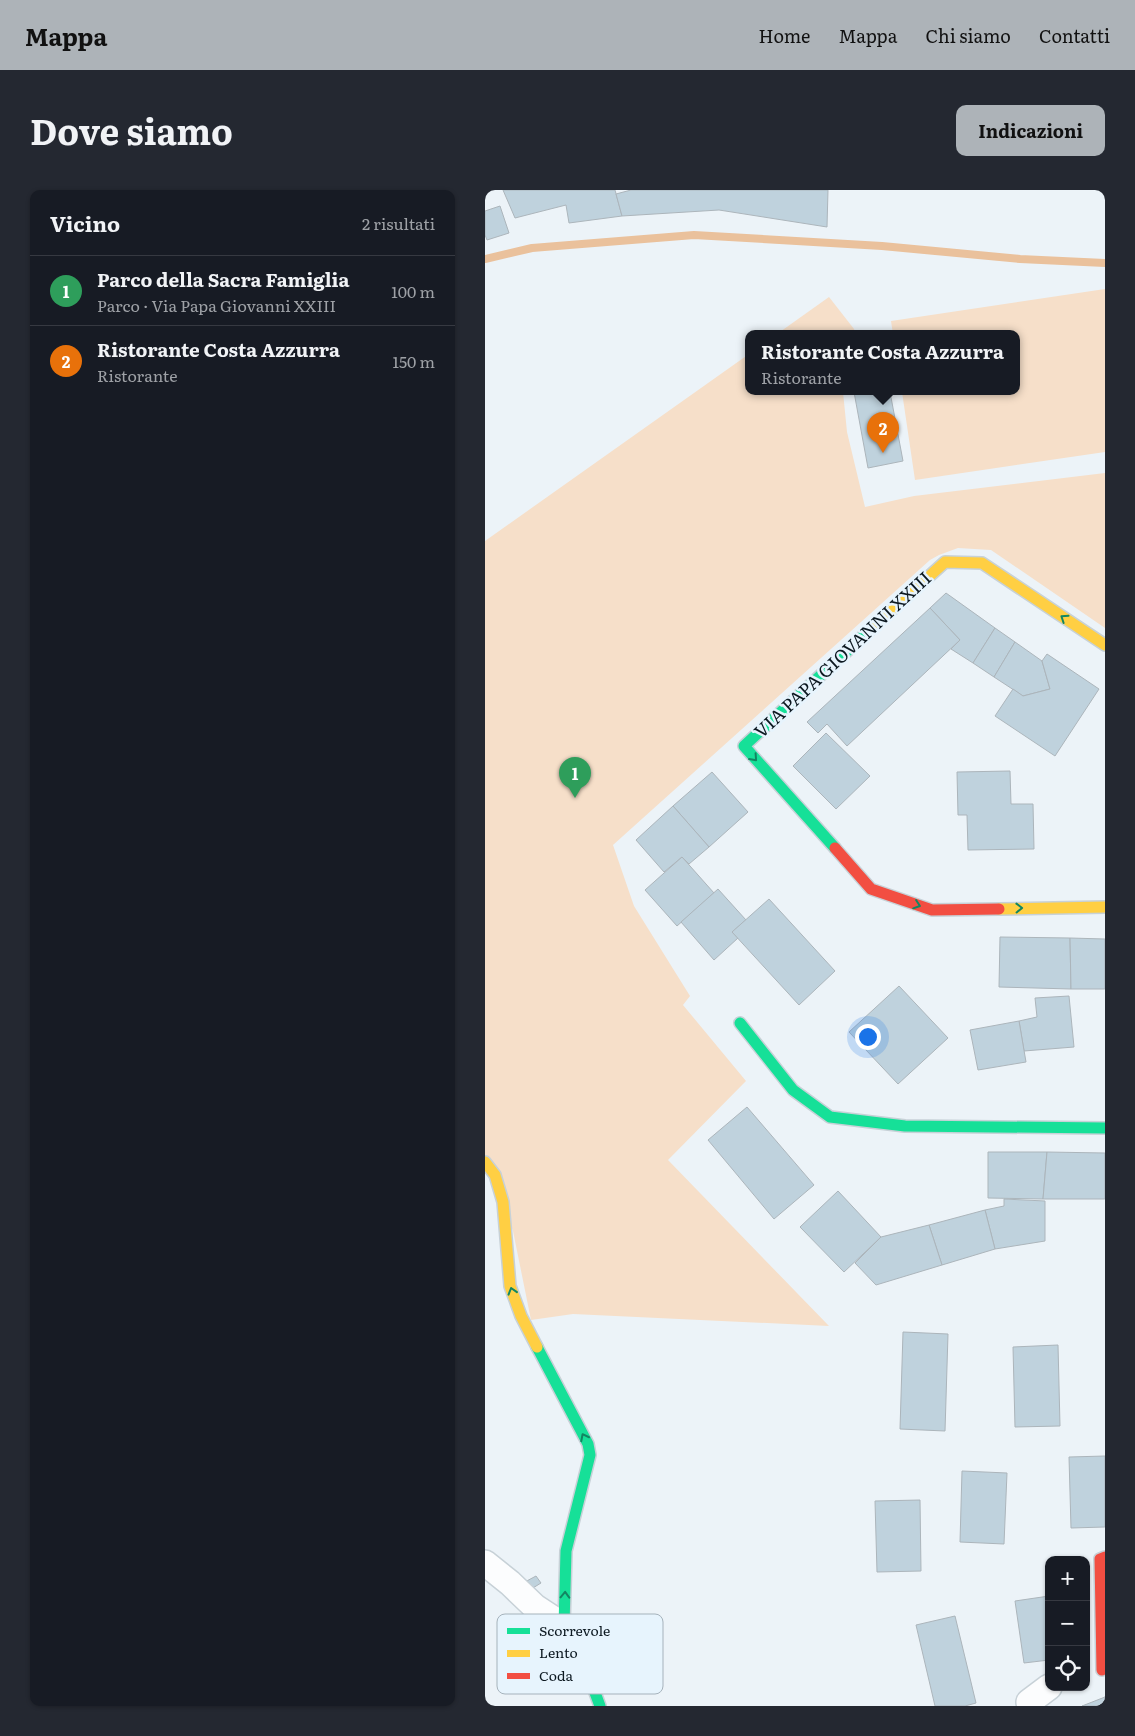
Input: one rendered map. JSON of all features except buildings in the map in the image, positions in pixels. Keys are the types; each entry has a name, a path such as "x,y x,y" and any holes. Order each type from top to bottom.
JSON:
{"street":[{"name":"VIA PAPA GIOVANNI XXIII","path":"1105,645 983,563 945,562 744,746 871,889 932,910 1105,907"},
{"path":"741,1023 793,1090 830,1117 905,1126 1105,1128"},
{"path":"485,1162 495,1175 503,1202 510,1286 521,1316 588,1444 590,1455 566,1552 564,1614"},
{"path":"1098,1672 1100,1559 1105,1557"},
{"path":"485,1563 510,1583 535,1607 546,1614"},
{"path":"1032,1706 1029,1702 1045,1690"}],"shaded area":[{"path":"1105,289 1105,452 915,480 902,395 1020,395 1020,330 892,330 891,321"},
{"path":"829,297 854,330 783,330"},
{"path":"745,357 745,395 843,395 847,432 865,507 914,496 1105,473 1105,628 991,550 958,548 939,555 930,560 613,845 634,906 690,996 683,1005 746,1081 668,1160 829,1326 573,1314 531,1320 513,1231 485,1155 485,541"}],"waterway":[{"path":"485,259 532,248 694,235 882,246 1020,259 1105,263"}],"traffic: fast":[{"path":"835,848 744,746 873,627"},
{"path":"740,1023 793,1090 830,1117 905,1126 1105,1128"},
{"path":"537,1347 588,1444 590,1455 566,1551 564,1614"},
{"path":"596,1694 600,1706"}],"traffic: slow":[{"path":"873,627 945,562 982,563 1105,645"},
{"path":"999,909 1105,907"},
{"path":"485,1162 495,1175 503,1202 510,1286 521,1316 537,1347"}],"traffic: jam":[{"path":"835,848 871,889 932,910 999,909"},
{"path":"1102,1670 1100,1559 1105,1557"}],"place":[{"name":"Ristorante Costa Azzurra","path":"883,453"},
{"name":"Parco della Sacra Famiglia","path":"575,798"}]}
